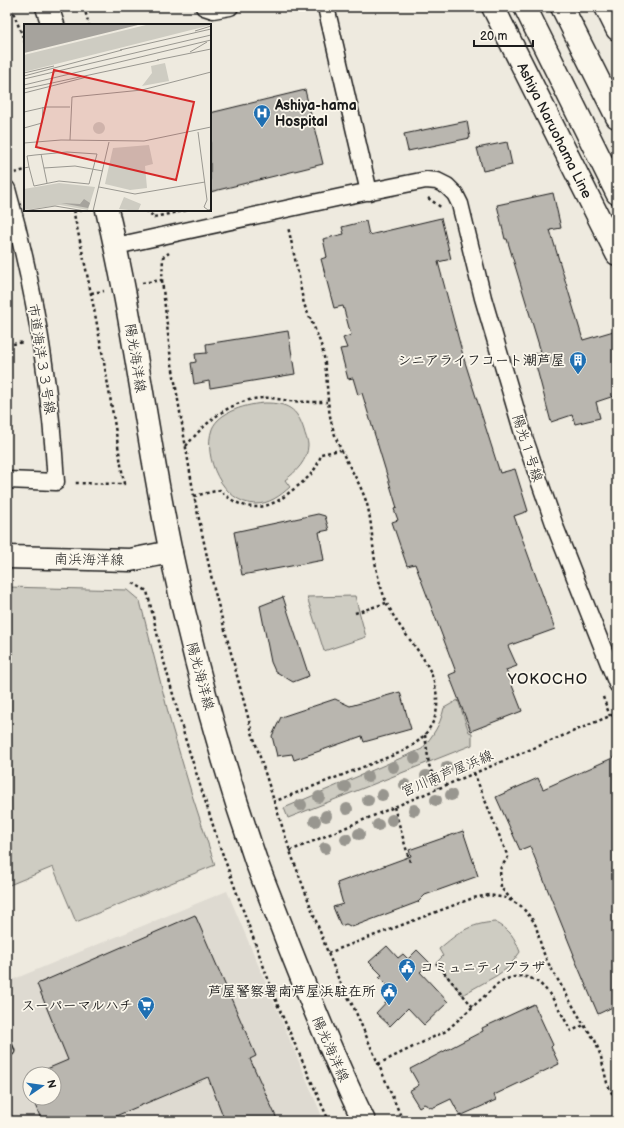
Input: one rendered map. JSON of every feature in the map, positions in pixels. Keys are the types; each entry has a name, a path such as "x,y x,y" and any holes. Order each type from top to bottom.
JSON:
{"main road":[{"path":"47,7 53,24"},
{"name":"Ashiya Naruohama Line","path":"493,7 617,254"},
{"path":"525,7 617,193"},
{"path":"562,7 617,118"},
{"path":"606,7 617,29"},
{"name":"陽光海洋線","path":"107,211 124,287 141,393 171,552 197,665 249,838 318,1022 364,1121"},
{"name":"南浜海洋線","path":"7,557 130,560 171,552"}],"street":[{"path":"204,7 218,10 230,7"},
{"path":"116,246 369,192 326,7"},
{"name":"陽光１号線","path":"369,192 432,180 442,183 452,190 460,204 485,305 524,437 558,535 617,684"},
{"name":"市道海洋３３号線","path":"7,189 26,265 40,340 51,418 56,482"},
{"path":"7,480 56,482"}],"path":[{"path":"11,7 24,40"},
{"path":"84,7 89,24"},
{"path":"427,198 444,210"},
{"path":"56,482 124,484 111,401 91,294 73,211"},
{"path":"147,211 154,217 183,211"},
{"path":"281,228 295,225"},
{"path":"273,802 406,750 425,735 431,726 436,710 436,693 432,675 420,652 400,626 386,603 375,562 371,522 366,503 360,484 340,450 334,431 327,402 326,372 323,351 304,302 288,227"},
{"path":"174,250 163,257 162,280 170,352 194,496 214,590 232,661 273,802 290,851 339,980 354,1008 403,1121"},
{"path":"91,294 162,280"},
{"path":"185,447 201,428 229,408 241,402 263,398 273,398 289,401 327,402"},
{"path":"194,496 220,490 239,504 250,507 268,505 279,500 308,478 315,471 321,454 340,450"},
{"path":"133,583 147,591 183,732 219,844 278,1006 329,1121"},
{"path":"355,613 386,603"},
{"path":"602,693 612,715"},
{"name":"宮川南芦屋浜線","path":"290,851 617,713"},
{"path":"425,735 429,765 438,788"},
{"path":"474,773 508,857 500,869 501,888 521,906 536,926 544,955 584,1025 595,1040 607,1083 617,1104"},
{"path":"394,807 410,862"},
{"path":"328,953 473,898 489,895 514,901"},
{"path":"436,963 473,1007"},
{"path":"378,1064 446,1031 500,982 508,978 524,976 540,983 547,989 571,1031 584,1025"}],"shaded area":[{"path":"265,403 279,404 290,408 298,416 308,443 304,461 285,480 290,487 274,499 265,503 255,504 244,502 233,496 225,487 218,477 213,465 210,452 210,440 212,429 221,417 243,407"},
{"path":"7,587 127,590 140,601 171,724 215,865 76,922 53,867 7,886"},
{"path":"355,596 366,637 324,651 307,597"},
{"path":"458,700 469,732 472,733 472,745 288,818 284,808 422,749 436,730 444,708"},
{"path":"227,891 324,1121 7,1121 7,982"},
{"path":"495,922 511,934 520,952 509,967 462,995 436,963 443,956 439,949 471,927"}],"building":[{"name":"Ashiya-hama Hospital","path":"305,90 323,164 211,192 211,113"},
{"path":"467,121 470,138 408,151 404,134"},
{"path":"507,142 512,165 483,171 477,148"},
{"path":"553,193 561,228 550,230 583,340 617,330 617,395 596,402 600,418 575,424 572,415 551,422 533,354 541,352 507,239 505,239 497,205"},
{"path":"441,218 451,259 438,262 464,359 500,473 515,469 528,511 514,516 555,629 508,646 517,666 506,670 522,711 471,731 449,675 456,672 415,564 407,566 392,522 398,520 394,509 397,508 362,393 358,395 353,378 348,379 340,349 347,348 343,338 351,335 343,306 334,308 321,259 327,257 323,239 344,234 342,227 366,221 369,235"},
{"path":"288,331 295,374 210,388 209,381 194,384 191,363 196,362 195,354 207,353 206,344"},
{"path":"318,514 325,516 329,530 319,532 324,560 242,575 234,532"},
{"path":"283,597 309,676 293,682 275,671 271,662 260,606"},
{"path":"400,692 411,729 364,742 362,736 294,760 292,754 277,756 272,736 281,717 335,699 350,706"},
{"path":"617,756 617,1005 598,1014 530,846 520,850 496,797 538,778 543,789"},
{"path":"463,831 478,876 425,895 418,902 352,927 346,924 341,926 333,907 343,904 337,883 411,856 409,850"},
{"name":"スーパーマルハチ","path":"195,915 256,1056 250,1059 278,1121 225,1121 208,1077 104,1121 42,1121 35,1106 62,1106 62,1066 54,1066 68,1060 37,984"},
{"name":"コミュニティプラザ","path":"387,946 398,958 403,954 408,959 417,950 430,963 420,972 448,1002 424,1025 408,1008 390,1026 376,1013 392,996 386,990 389,987 379,977 382,975 369,962"},
{"path":"534,1004 553,1045 551,1047 559,1064 494,1095 496,1100 460,1116 451,1099 432,1108 424,1104 419,1107 409,1091 419,1085 410,1069 483,1031 482,1028"}],"place":[{"name":"Ashiya-hama Hospital","path":"262,128"},
{"name":"シニアライフコート潮芦屋","path":"578,375"},
{"name":"コミュニティプラザ","path":"407,982"},
{"name":"芦屋警察署南芦屋浜駐在所","path":"389,1006"},
{"name":"スーパーマルハチ","path":"146,1020"}],"district":[{"name":"YOKOCHO","path":"548,679"}]}
